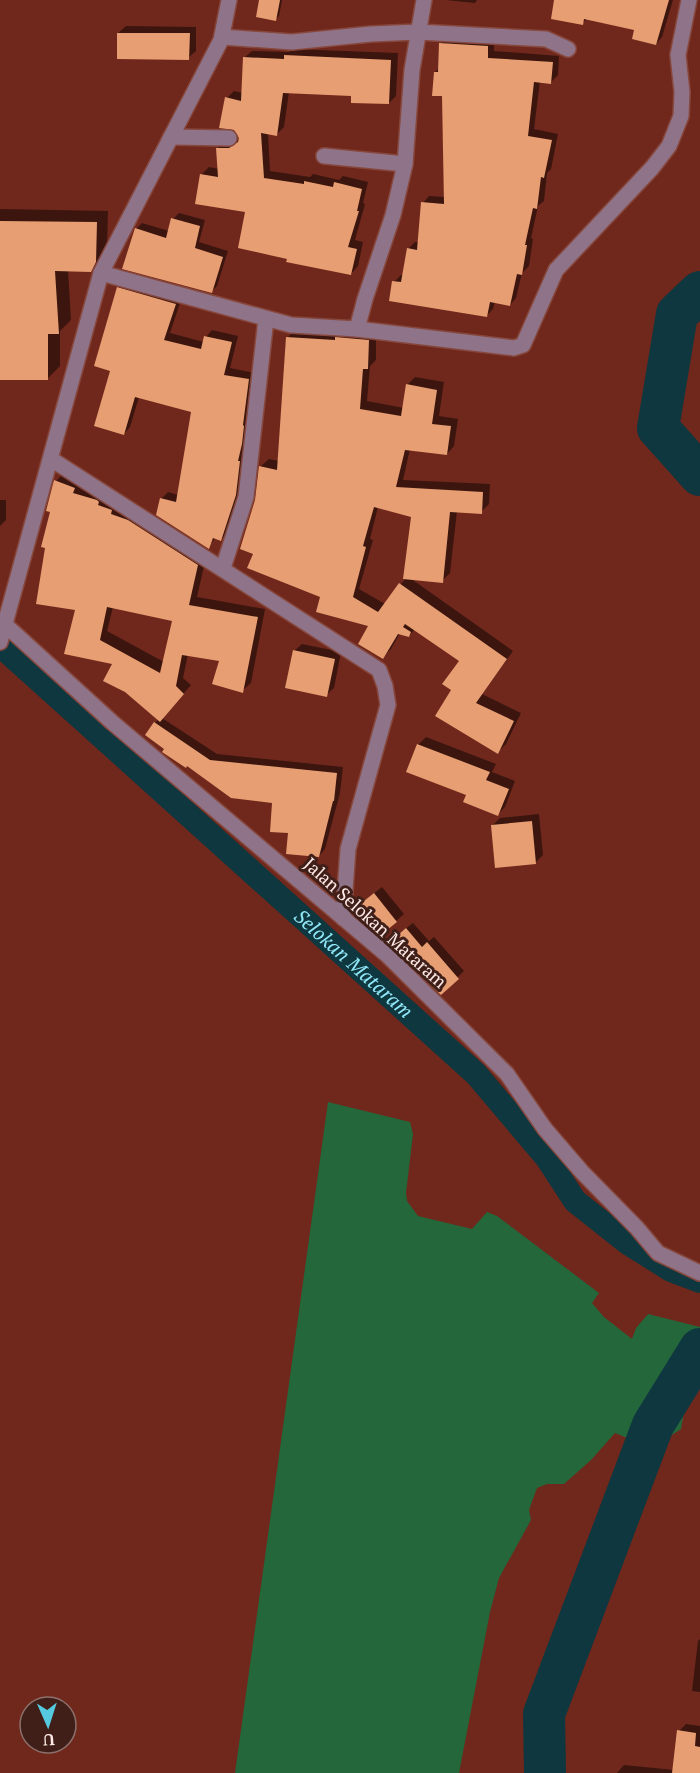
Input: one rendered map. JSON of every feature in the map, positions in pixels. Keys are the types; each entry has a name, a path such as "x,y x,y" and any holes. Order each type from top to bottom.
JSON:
{"street":[{"path":"357,329 393,215 405,164 412,70 424,0"},
{"path":"101,273 291,325 357,329 514,348 523,345 556,270 652,168 669,146 681,116 682,92 678,55 689,0"},
{"path":"2,631 101,273 222,37 231,1"},
{"path":"222,37 292,42 418,32 546,39 568,49"},
{"path":"171,137 229,138"},
{"path":"324,156 405,164"},
{"path":"223,568 246,497 266,319"},
{"path":"51,459 379,670 385,686 387,705 348,849 343,918"},
{"name":"Jalan Selokan Mataram","path":"2,631 387,955 507,1074 545,1129 658,1253 700,1273"}],"green space":[{"path":"328,1102 410,1122 413,1134 406,1193 407,1201 418,1216 472,1229 487,1212 497,1216 599,1293 592,1303 604,1317 632,1339 636,1328 648,1314 700,1327 700,1379 686,1401 681,1429 652,1448 615,1433 591,1460 564,1484 547,1484 537,1488 529,1510 531,1520 499,1578 490,1612 459,1773 235,1773"}],"building":[{"path":"259,0 280,0 276,21 256,17"},
{"path":"554,0 669,0 656,45 632,39 634,30 584,19 583,25 551,19"},
{"path":"117,33 190,33 189,60 117,59"},
{"path":"439,43 488,46 488,58 553,62 551,84 534,82 528,136 552,140 544,178 541,177 537,209 533,208 525,245 527,245 522,275 517,274 510,306 490,302 487,317 389,301 392,281 401,282 407,248 417,250 421,202 444,204 442,96 432,96 434,72 438,72"},
{"path":"284,55 391,60 389,104 351,103 351,96 283,93 277,136 261,133 264,178 304,184 304,181 333,187 334,182 362,189 357,211 359,211 348,247 357,249 351,275 286,262 287,259 238,248 245,212 195,204 200,174 218,177 216,148 229,148 238,142 239,138 234,130 219,128 225,97 241,101 243,57 284,59"},
{"path":"171,218 200,226 195,248 223,257 212,293 122,269 135,228 166,238"},
{"path":"0,221 97,222 96,262 91,272 55,271 59,334 48,334 48,380 0,380"},
{"path":"117,287 176,304 164,340 201,349 204,336 232,342 224,375 249,379 236,495 221,541 213,538 209,549 156,515 160,498 176,502 191,412 135,397 124,435 94,426 110,371 94,366"},
{"path":"286,337 369,340 368,369 363,369 360,409 401,416 406,384 437,390 432,424 451,426 447,455 405,450 396,487 483,492 482,514 450,512 443,583 403,579 411,517 374,507 363,546 366,547 353,597 378,612 399,583 507,659 476,703 514,721 498,754 435,716 451,690 442,684 459,661 405,624 403,627 411,632 409,637 398,634 383,659 358,644 368,626 316,612 320,597 247,568 253,554 240,549 255,500 259,466 277,470"},
{"path":"54,480 75,488 73,493 97,500 98,505 112,510 111,514 128,520 198,565 189,605 258,617 243,693 212,684 219,661 182,655 176,686 184,694 160,722 125,692 103,681 112,664 64,654 75,610 36,604 45,548 41,547 50,512 46,511","holes":["107,607 172,621 160,673 100,640"]},
{"path":"293,650 335,659 327,697 285,688"},
{"path":"154,722 210,760 337,773 334,801 319,857 286,854 288,833 270,832 272,803 231,798 187,766 186,768 162,752 164,749 145,735"},
{"path":"417,744 490,772 486,780 509,789 498,816 463,802 466,795 406,772"},
{"path":"532,821 536,864 495,868 491,825"},
{"path":"374,893 397,922 382,934 359,905"},
{"path":"406,928 422,947 427,942 459,979 441,995 412,966 392,940"},
{"path":"677,1730 696,1733 695,1746 700,1747 700,1773 672,1773"}],"waterway":[{"path":"700,292 677,314 658,428 700,475"},
{"name":"Selokan Mataram","path":"0,645 476,1074 547,1158 575,1201 628,1243 671,1270 700,1281"},
{"path":"545,1773 544,1714 653,1425 700,1349"}]}
